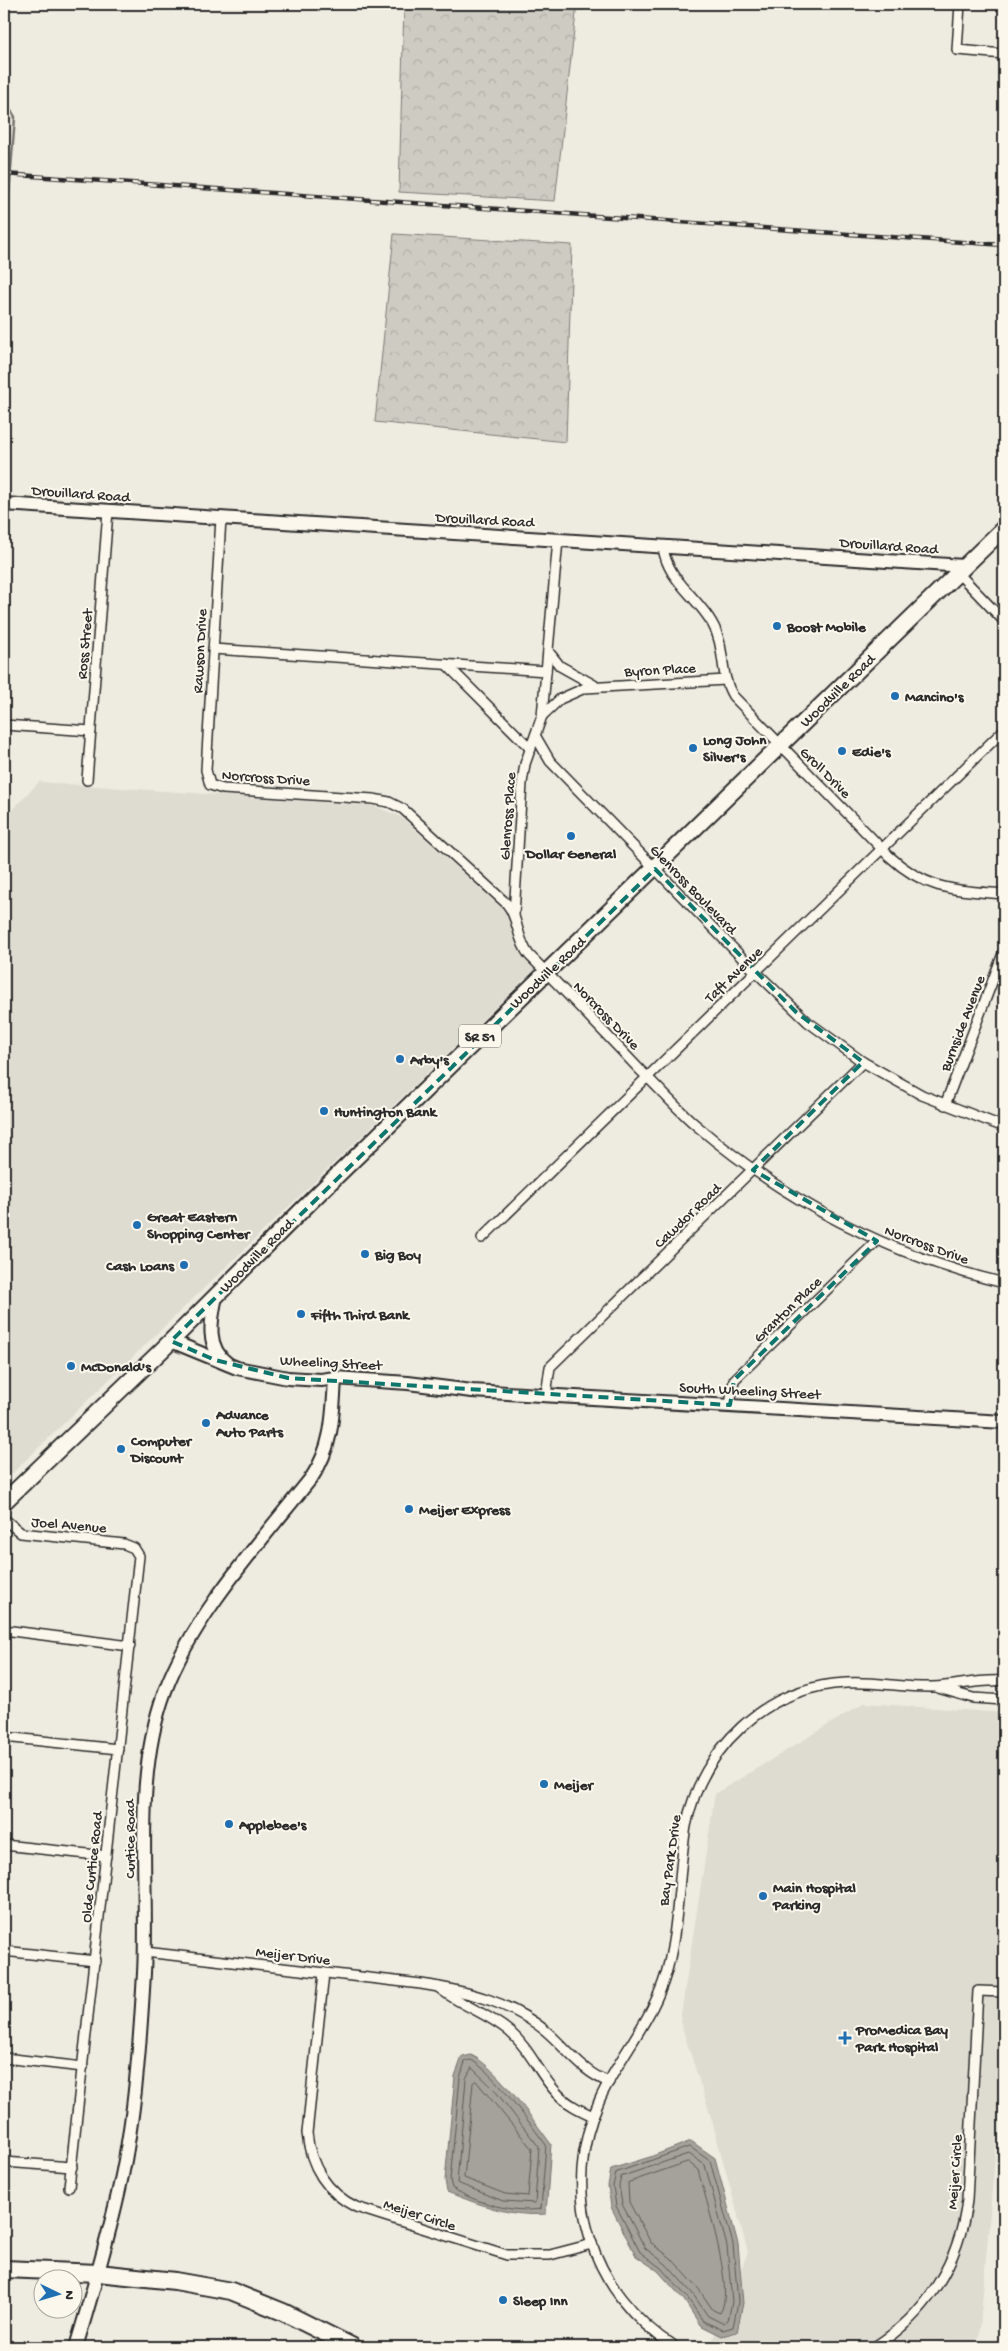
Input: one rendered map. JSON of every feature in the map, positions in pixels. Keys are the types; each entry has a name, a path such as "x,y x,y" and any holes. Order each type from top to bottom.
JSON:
{"highway":[{"path":"4,2268 98,2273 175,2281 231,2292 283,2312 353,2347"}],"main road":[{"name":"Woodville Road","path":"4,1502 1004,528"}],"street":[{"path":"960,4 958,50 1004,54"},
{"name":"Drouillard Road","path":"4,504 663,547 961,570"},
{"name":"Ross Street","path":"87,780 108,511"},
{"name":"Rawson Drive","path":"210,785 206,770 221,518"},
{"path":"446,664 531,749 542,716 558,540"},
{"name":"Groll Drive","path":"663,547 670,570 708,616 718,634 726,680 733,696 781,746 907,872 929,884 959,891 1004,894"},
{"path":"961,570 1004,621"},
{"path":"213,649 546,672"},
{"path":"548,652 560,666 597,686"},
{"name":"Byron Place","path":"542,716 560,698 570,693 597,686 726,680"},
{"path":"4,726 91,731"},
{"name":"Taft Avenue","path":"482,1238 1004,730"},
{"name":"Glenross Boulevard","path":"536,737 550,761 756,972 808,1022 863,1062 945,1105 1004,1127"},
{"name":"Glenross Place","path":"514,915 522,783 525,764 531,749"},
{"name":"Norcross Drive","path":"210,785 224,789 373,799 389,802 403,809 507,904 514,915 521,944 547,973 696,1125 753,1170 816,1209 878,1241 928,1260 1004,1283"},
{"name":"Burnside Avenue","path":"945,1105 1004,952"},
{"name":"Cawdor Road","path":"546,1395 550,1367 863,1062"},
{"name":"Granton Place","path":"730,1405 734,1380 878,1241"},
{"path":"216,1296 210,1324 211,1336 217,1352 230,1366"},
{"name":"Wheeling Street","path":"171,1341 230,1366 288,1378 321,1380 335,1378 494,1392"},
{"name":"Curtice Road","path":"76,2347 98,2273 120,2185 128,2142 144,1952 146,1780 152,1735 161,1703 176,1663 197,1627 312,1477 323,1458 332,1429 335,1378"},
{"name":"South Wheeling Street","path":"494,1392 1004,1422"},
{"name":"Joel Avenue","path":"4,1519 20,1533 112,1542 131,1546 136,1550"},
{"name":"Olde Curtice Road","path":"69,2187 130,1646 139,1560 136,1550"},
{"path":"4,1630 130,1646"},
{"name":"Bay Park Drive","path":"592,2244 584,2214 581,2183 583,2155 593,2116 609,2082 652,2008 664,1981 670,1954 688,1816 702,1775 720,1749 756,1714 783,1699 806,1690 844,1683 933,1686 984,1680 1004,1681"},
{"name":"Bay Park Drive","path":"933,1686 973,1698 1004,1700"},
{"path":"4,1737 118,1749"},
{"path":"4,1845 106,1856"},
{"path":"4,1951 95,1961"},
{"name":"Meijer Drive","path":"144,1952 438,1986 478,1995 520,2013 547,2032 587,2070 609,2082"},
{"name":"Meijer Circle","path":"324,1973 307,2134 312,2160 328,2186 344,2201 356,2207 499,2254 524,2257 550,2255 592,2244"},
{"name":"Meijer Drive","path":"438,1986 446,1994 474,2008 504,2027 525,2048 558,2094 593,2116"},
{"name":"Meijer Circle","path":"874,2347 895,2333 920,2309 942,2278 956,2249 967,2200 978,1990 1004,1992"},
{"path":"4,2058 83,2067"},
{"path":"4,2162 72,2167"},
{"path":"592,2244 610,2283 624,2304 651,2331 675,2347"}],"highlighted area":[{"path":"655,869 796,1012 863,1062 753,1170 877,1241 734,1380 730,1405 288,1378 215,1360 171,1341"}],"shaded area":[{"name":"Great Eastern Shopping Center","path":"39,782 374,806 401,817 506,912 535,969 4,1481 4,818"},
{"name":"ProMedica Bay Park Hospital","path":"864,1703 1004,1713 1004,2054 979,2338 954,2347 710,2347 748,2252 711,2117 680,2021 715,1794"}],"green space":[{"path":"404,4 577,4 555,201 399,192"},
{"path":"394,234 572,245 566,442 375,422"}],"water":[{"path":"471,2055 481,2061 503,2082 551,2144 546,2214 508,2212 447,2192 445,2180 455,2076 462,2057"},
{"path":"691,2141 715,2158 738,2244 743,2303 737,2332 722,2336 700,2325 684,2300 658,2271 636,2256 611,2207 608,2186 611,2169 650,2157"}],"waterway":[{"path":"4,99 15,117 9,194 4,194"}],"railway":[{"path":"4,174 1004,245"}],"place":[{"name":"Boost Mobile","path":"777,626"},
{"name":"Mancino's","path":"895,696"},
{"name":"Long John Silver's","path":"693,748"},
{"name":"Edie's","path":"842,751"},
{"name":"Dollar General","path":"571,836"},
{"name":"Arby's","path":"400,1059"},
{"name":"Huntington Bank","path":"324,1111"},
{"name":"Great Eastern Shopping Center","path":"137,1225"},
{"name":"Big Boy","path":"365,1254"},
{"name":"Cash Loans","path":"184,1265"},
{"name":"Fifth Third Bank","path":"301,1314"},
{"name":"McDonald's","path":"71,1366"},
{"name":"Advance Auto Parts","path":"206,1423"},
{"name":"Computer Discount","path":"121,1449"},
{"name":"Meijer Express","path":"409,1509"},
{"name":"Meijer","path":"544,1784"},
{"name":"Applebee's","path":"229,1824"},
{"name":"Main Hospital Parking","path":"763,1896"},
{"name":"ProMedica Bay Park Hospital","path":"845,2038"},
{"name":"Sleep Inn","path":"503,2300"}]}
